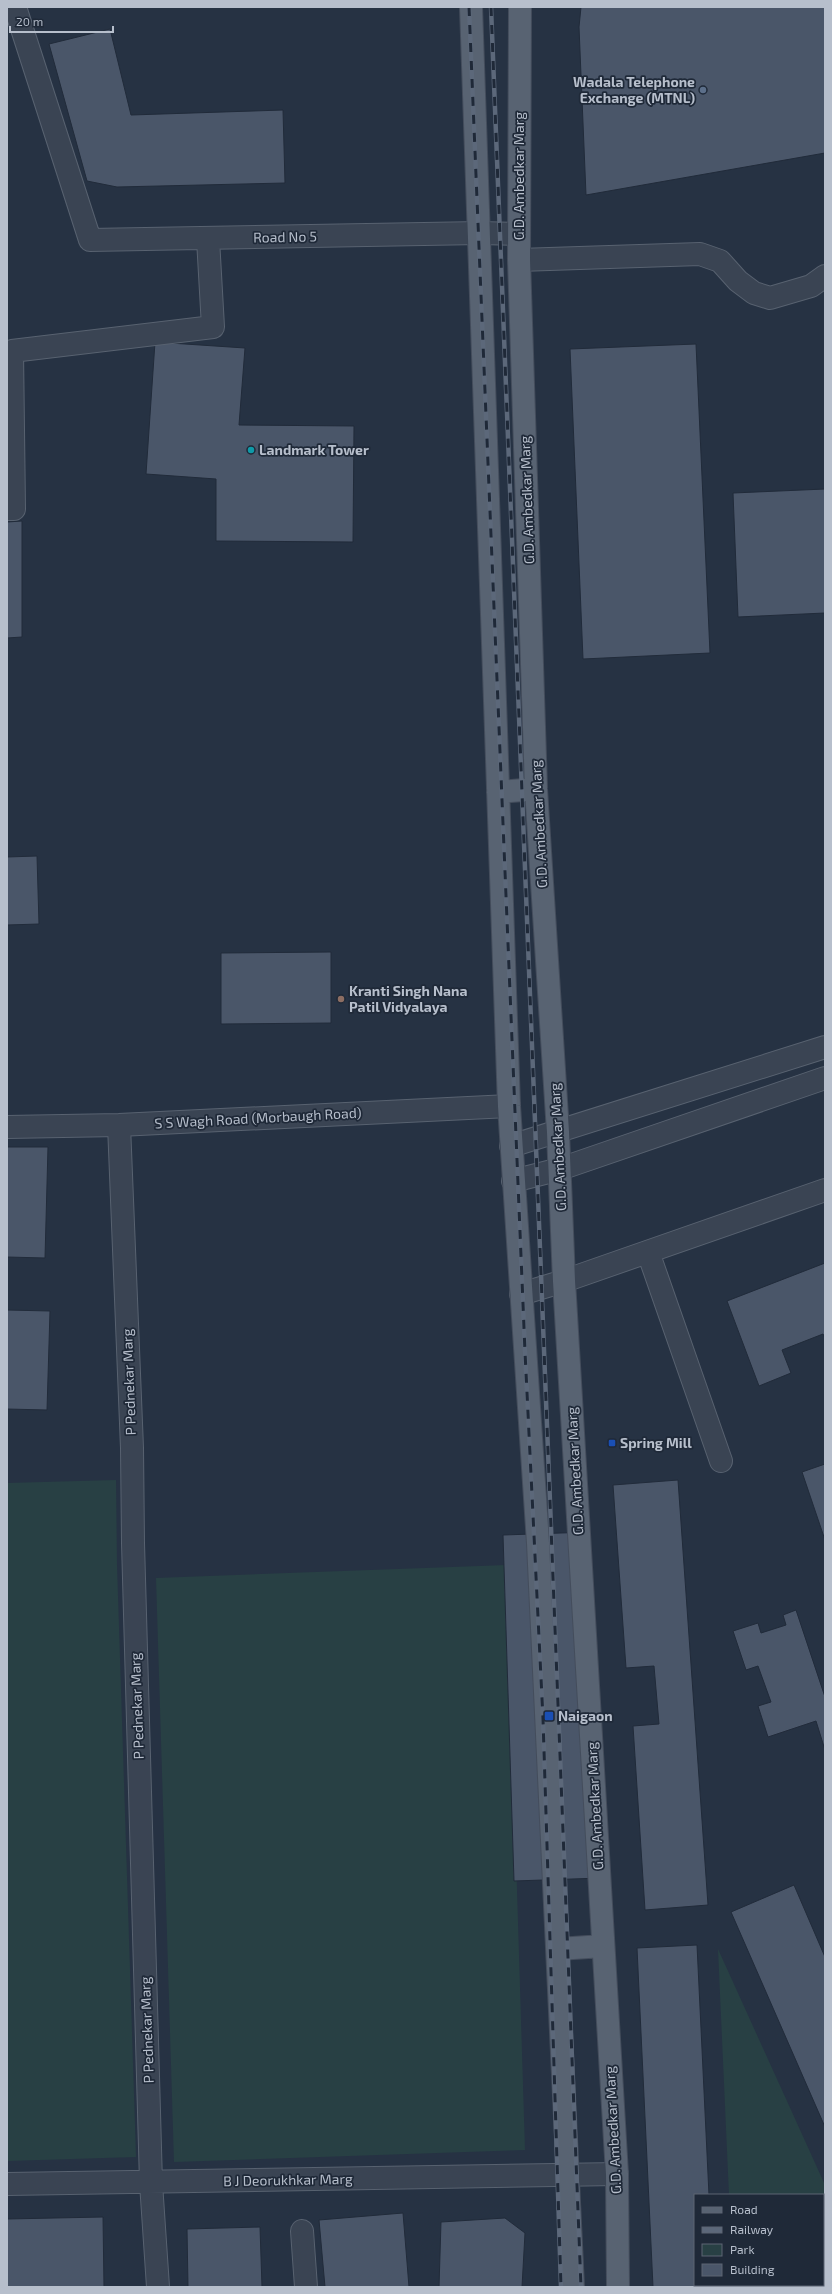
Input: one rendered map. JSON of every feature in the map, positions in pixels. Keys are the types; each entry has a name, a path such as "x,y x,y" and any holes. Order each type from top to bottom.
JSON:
{"main road":[{"path":"471,7 509,1106 520,1294 538,1543 573,2287"},
{"name":"G.D. Ambedkar Marg","path":"520,7 519,260 536,789 558,1132 564,1281 617,2174 618,2287"},
{"path":"498,792 536,789"},
{"path":"558,1949 603,1946"}],"street":[{"name":"Road No 5","path":"15,7 90,240 480,233 519,234"},
{"path":"7,509 14,509 12,352 213,327 208,239"},
{"path":"519,260 700,254 720,261 738,281 754,293 770,298 811,286 825,276"},
{"path":"511,1146 825,1047"},
{"path":"513,1181 560,1169 825,1078"},
{"name":"S S Wagh Road (Morbaugh Road)","path":"7,1127 118,1125 509,1106"},
{"name":"P Pednekar Marg","path":"118,1125 132,1448 133,1558 151,2183 158,2287"},
{"path":"520,1294 564,1281 825,1190"},
{"path":"648,1252 721,1461"},
{"name":"B J Deorukhkar Marg","path":"7,2184 151,2183 617,2174"},
{"path":"302,2231 306,2287"}],"green space":[{"path":"116,1480 117,1565 136,2157 7,2161 7,1483"},
{"path":"507,1565 525,2150 174,2162 156,1578"},
{"path":"718,1949 825,2185 825,2287 733,2287 824,2286 824,2194 729,2194"}],"building":[{"name":"Wadala Telephone Exchange (MTNL)","path":"581,7 825,7 825,153 586,195 579,27"},
{"path":"110,29 131,115 283,110 285,183 117,187 87,181 49,44"},
{"name":"Landmark Tower","path":"155,342 245,348 239,425 354,426 353,542 216,541 216,479 146,474"},
{"path":"696,344 710,653 583,659 570,349"},
{"path":"825,489 825,613 738,617 733,493"},
{"path":"22,521 22,637 7,638 7,522"},
{"path":"37,856 39,924 7,925 7,857"},
{"path":"331,952 331,1023 221,1024 221,953"},
{"path":"7,1147 48,1147 45,1258 7,1257"},
{"path":"825,1263 825,1338 823,1334 782,1350 791,1373 759,1386 727,1301"},
{"path":"7,1310 50,1311 47,1410 7,1409"},
{"path":"825,1464 825,1540 802,1472"},
{"path":"678,1480 708,1905 645,1910 633,1726 659,1724 654,1666 626,1668 613,1485"},
{"path":"590,1532 601,1878 514,1881 503,1535"},
{"path":"796,1610 825,1697 825,1750 816,1721 768,1737 758,1706 771,1702 758,1666 746,1670 733,1631 758,1623 761,1633 786,1625 783,1615"},
{"path":"794,1885 825,1957 825,2127 731,1912"},
{"path":"697,1945 709,2194 694,2194 694,2286 714,2287 653,2287 637,1948"},
{"path":"403,2213 409,2287 325,2287 319,2220"},
{"path":"103,2217 104,2287 7,2287 7,2219"},
{"path":"505,2218 525,2233 522,2287 439,2287 441,2222"},
{"path":"260,2227 262,2287 188,2287 187,2229"}],"railway":[{"path":"469,7 525,1352 543,1719 561,2287"},
{"path":"491,7 581,2287"}],"place":[{"name":"Wadala Telephone Exchange (MTNL)","path":"703,90"},
{"name":"Landmark Tower","path":"251,450"},
{"name":"Kranti Singh Nana Patil Vidyalaya","path":"341,999"},
{"name":"Spring Mill","path":"612,1443"},
{"name":"Naigaon","path":"549,1716"}]}
